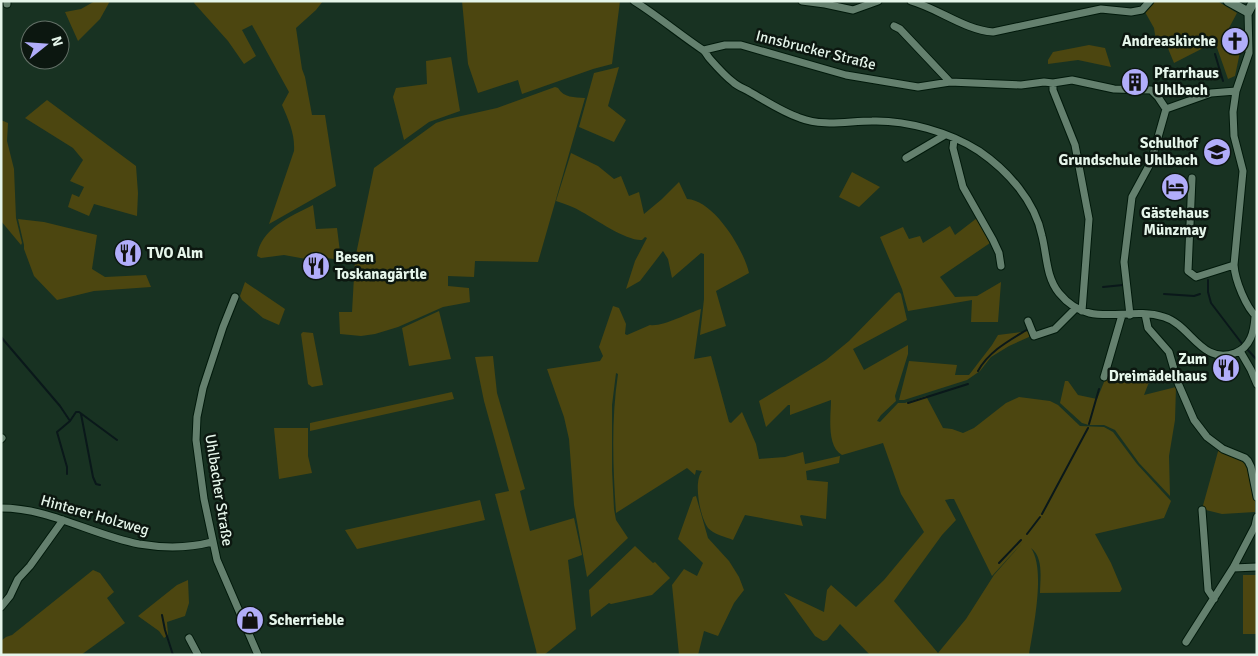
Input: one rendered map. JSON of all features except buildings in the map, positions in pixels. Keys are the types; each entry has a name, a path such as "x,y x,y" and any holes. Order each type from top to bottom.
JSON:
{"street":[{"path":"634,1 664,20 697,47 704,50 732,82 786,112 807,121 827,123 896,122 918,126 970,146 1008,176 1025,196 1040,226 1050,279 1064,298 1079,310 1099,316 1145,314 1171,319 1212,353 1225,355 1243,348 1254,330 1256,317 1239,284 1234,265 1243,170 1233,124 1236,91 1249,53 1248,12 1254,1"},
{"path":"802,1 853,10 878,1"},
{"path":"911,1 973,27 994,32 1101,10 1131,12 1142,10 1150,1"},
{"path":"1228,1 1248,12"},
{"path":"894,26 900,28 950,82"},
{"name":"Innsbrucker Straße","path":"704,50 725,45 741,45 846,75 918,87 950,82 1021,85 1072,80 1114,89 1151,90 1166,109"},
{"path":"1028,321 1034,336 1055,329 1079,310 1089,219 1075,145 1055,96 1052,83"},
{"path":"1130,315 1124,262 1132,197 1150,162 1160,136 1166,109 1211,93 1236,91"},
{"path":"906,158 945,135"},
{"path":"954,139 953,148 963,187 993,240 999,253 1001,266"},
{"path":"1192,178 1188,271 1196,277 1234,265"},
{"name":"Uhlbacher Straße","path":"235,298 222,327 199,404 196,421 197,455 212,542 219,568 258,655"},
{"path":"1145,314 1148,328 1169,352 1178,383 1194,420 1207,437 1223,449 1245,458 1251,467 1257,497"},
{"path":"1104,377 1122,315"},
{"path":"1243,348 1257,384"},
{"name":"Hinterer Holzweg","path":"1,508 28,510 140,544 191,546 212,542"},
{"path":"1202,510 1208,590 1214,599"},
{"path":"1186,642 1233,568 1255,526 1257,518"},
{"path":"1,607 10,596 19,577 30,566 63,520"},
{"path":"1233,568 1257,567"},
{"path":"190,638 198,655"}],"shaded area":[{"path":"95,1 110,1 100,19 78,41 65,12 81,9"},
{"path":"195,1 323,1 296,28 302,69 312,115 325,115 336,186 269,224 294,151 292,133 282,105 289,92 252,25 242,30 256,56 244,64 228,41 194,3"},
{"path":"462,1 620,1 612,64 522,94 518,80 478,93 468,64"},
{"path":"1154,1 1219,2 1237,13 1229,28 1231,45 1228,46 1228,50 1233,49 1233,52 1240,52 1235,76 1228,79 1215,42 1174,63 1167,46 1157,47 1154,28 1145,12"},
{"path":"1089,45 1105,48 1111,67 1078,60 1048,64 1048,60 1053,52"},
{"path":"451,57 460,111 429,122 404,140 393,97 396,88 427,84 426,61"},
{"path":"619,67 608,106 626,120 614,142 579,127 594,73"},
{"path":"555,87 563,94 585,98 538,262 475,261 474,277 448,276 448,286 469,288 470,302 443,307 398,327 375,334 361,336 340,334 339,312 352,312 355,259 374,168 436,123 497,108"},
{"path":"47,100 136,166 137,216 94,204 89,216 68,207 72,194 79,197 84,187 70,181 83,160 73,148 25,118"},
{"path":"1,120 8,123 7,141 14,169 16,218 21,245 1,221"},
{"path":"571,153 598,166 614,179 621,176 629,196 639,192 644,214 679,182 687,199 707,208 717,217 741,252 749,273 716,291 726,326 700,335 704,299 704,254 701,253 672,278 668,259 663,251 640,281 626,289 635,261 647,238 645,237 642,240 628,237 576,209 556,201"},
{"path":"852,172 880,187 859,207 839,197"},
{"path":"313,205 316,229 337,228 341,260 319,257 317,261 284,255 261,258 257,256 264,238 270,231 286,219"},
{"path":"977,218 990,243 940,277 955,297 977,296 1001,282 998,322 971,322 972,300 908,311 902,289 880,237 903,227 909,239 920,236 923,243 950,226 955,235"},
{"path":"18,219 44,222 97,235 92,269 105,277 146,275 151,287 94,291 57,300 34,276 24,249"},
{"path":"245,282 285,309 279,325 263,318 242,300 240,296"},
{"path":"899,292 901,294 907,320 853,349 864,370 908,345 908,354 895,396 896,401 877,421 880,422 898,403 905,403 926,396 943,428 963,433 974,428 1006,403 1019,397 1050,401 1058,405 1080,426 1104,427 1113,432 1137,464 1171,501 1164,518 1095,534 1111,563 1122,589 1120,592 1040,593 1040,563 1031,548 1038,570 1038,584 1029,655 870,655 840,624 827,640 823,641 815,636 784,593 824,612 827,590 831,585 856,607 884,580 924,532 901,494 883,443 842,455 837,451 831,438 830,430 831,400 790,415 790,405 788,405 766,427 759,401 826,360 849,341","holes":["954,499 992,576 1024,541 994,575 966,619 938,653 894,601 942,535 956,520 945,500"]},
{"path":"613,306 619,308 626,324 625,334 627,335 650,325 668,322 701,309 694,359 711,356 729,422 731,423 742,412 756,444 759,459 785,457 803,452 805,464 840,456 839,463 806,471 807,480 828,482 826,519 801,515 803,526 745,515 733,540 708,528 702,516 698,491 699,476 702,471 696,470 695,475 687,468 616,513 613,444 618,374 616,373 612,405 614,509 616,520 628,538 587,577 574,505 569,439 564,417 547,369 600,361 603,356 599,347"},
{"path":"439,311 451,359 409,366 402,328"},
{"path":"1029,331 1029,337 991,357 980,371 967,380 899,400 909,361 957,365 955,375 969,375 998,335"},
{"path":"303,332 313,333 323,385 312,387 308,384 301,334"},
{"path":"493,356 497,393 525,489 520,491 530,531 574,518 582,555 568,560 576,629 544,655 537,655 495,494 509,491 484,401 475,357"},
{"path":"1109,370 1151,377 1144,395 1176,387 1175,420 1169,456 1170,496 1139,463 1115,430 1104,425 1082,423 1060,403 1065,381 1068,381 1078,395 1097,399"},
{"path":"452,392 454,399 310,431 310,423"},
{"path":"274,428 308,428 308,456 312,473 279,479"},
{"path":"1219,448 1247,463 1255,500 1255,512 1222,514 1202,509"},
{"path":"696,496 708,538 729,561 739,577 744,590 734,603 718,636 704,631 698,655 679,655 672,585 684,569 697,576 703,563 678,539 693,497"},
{"path":"480,500 485,520 357,549 345,530"},
{"path":"635,546 653,563 655,562 670,578 652,595 609,603 591,617 589,590"},
{"path":"93,570 100,573 114,592 107,598 125,623 81,655 1,655 1,641 12,635"},
{"path":"1243,575 1257,575 1257,634 1243,634"},
{"path":"188,580 189,603 185,616 167,622 168,635 164,638 159,631 138,616 177,585"}],"waterway":[{"path":"1215,54 1223,81"},
{"path":"1208,280 1208,292 1211,303 1243,345"},
{"path":"1103,287 1123,285"},
{"path":"1164,294 1194,296 1200,294"},
{"path":"978,371 994,352 1028,329"},
{"path":"1,337 60,406 70,421 76,412 79,412 117,440"},
{"path":"1247,349 1257,360"},
{"path":"908,403 968,384"},
{"path":"1089,424 1099,389"},
{"path":"81,414 93,477 96,484 100,485"},
{"path":"67,474 67,467 57,432 70,421"},
{"path":"1042,514 1088,428"},
{"path":"1027,534 1040,517"},
{"path":"999,563 1021,540"},
{"path":"162,615 173,655"}],"place":[{"name":"Andreaskirche","path":"1235,41"},
{"name":"Pfarrhaus Uhlbach","path":"1135,82"},
{"name":"Schulhof Grundschule Uhlbach","path":"1217,152"},
{"name":"Gästehaus Münzmay","path":"1175,187"},
{"name":"TVO Alm","path":"128,253"},
{"name":"Besen Toskanagärtle","path":"316,266"},
{"name":"Zum Dreimädelhaus","path":"1226,368"},
{"name":"Scherrieble","path":"250,620"}]}
